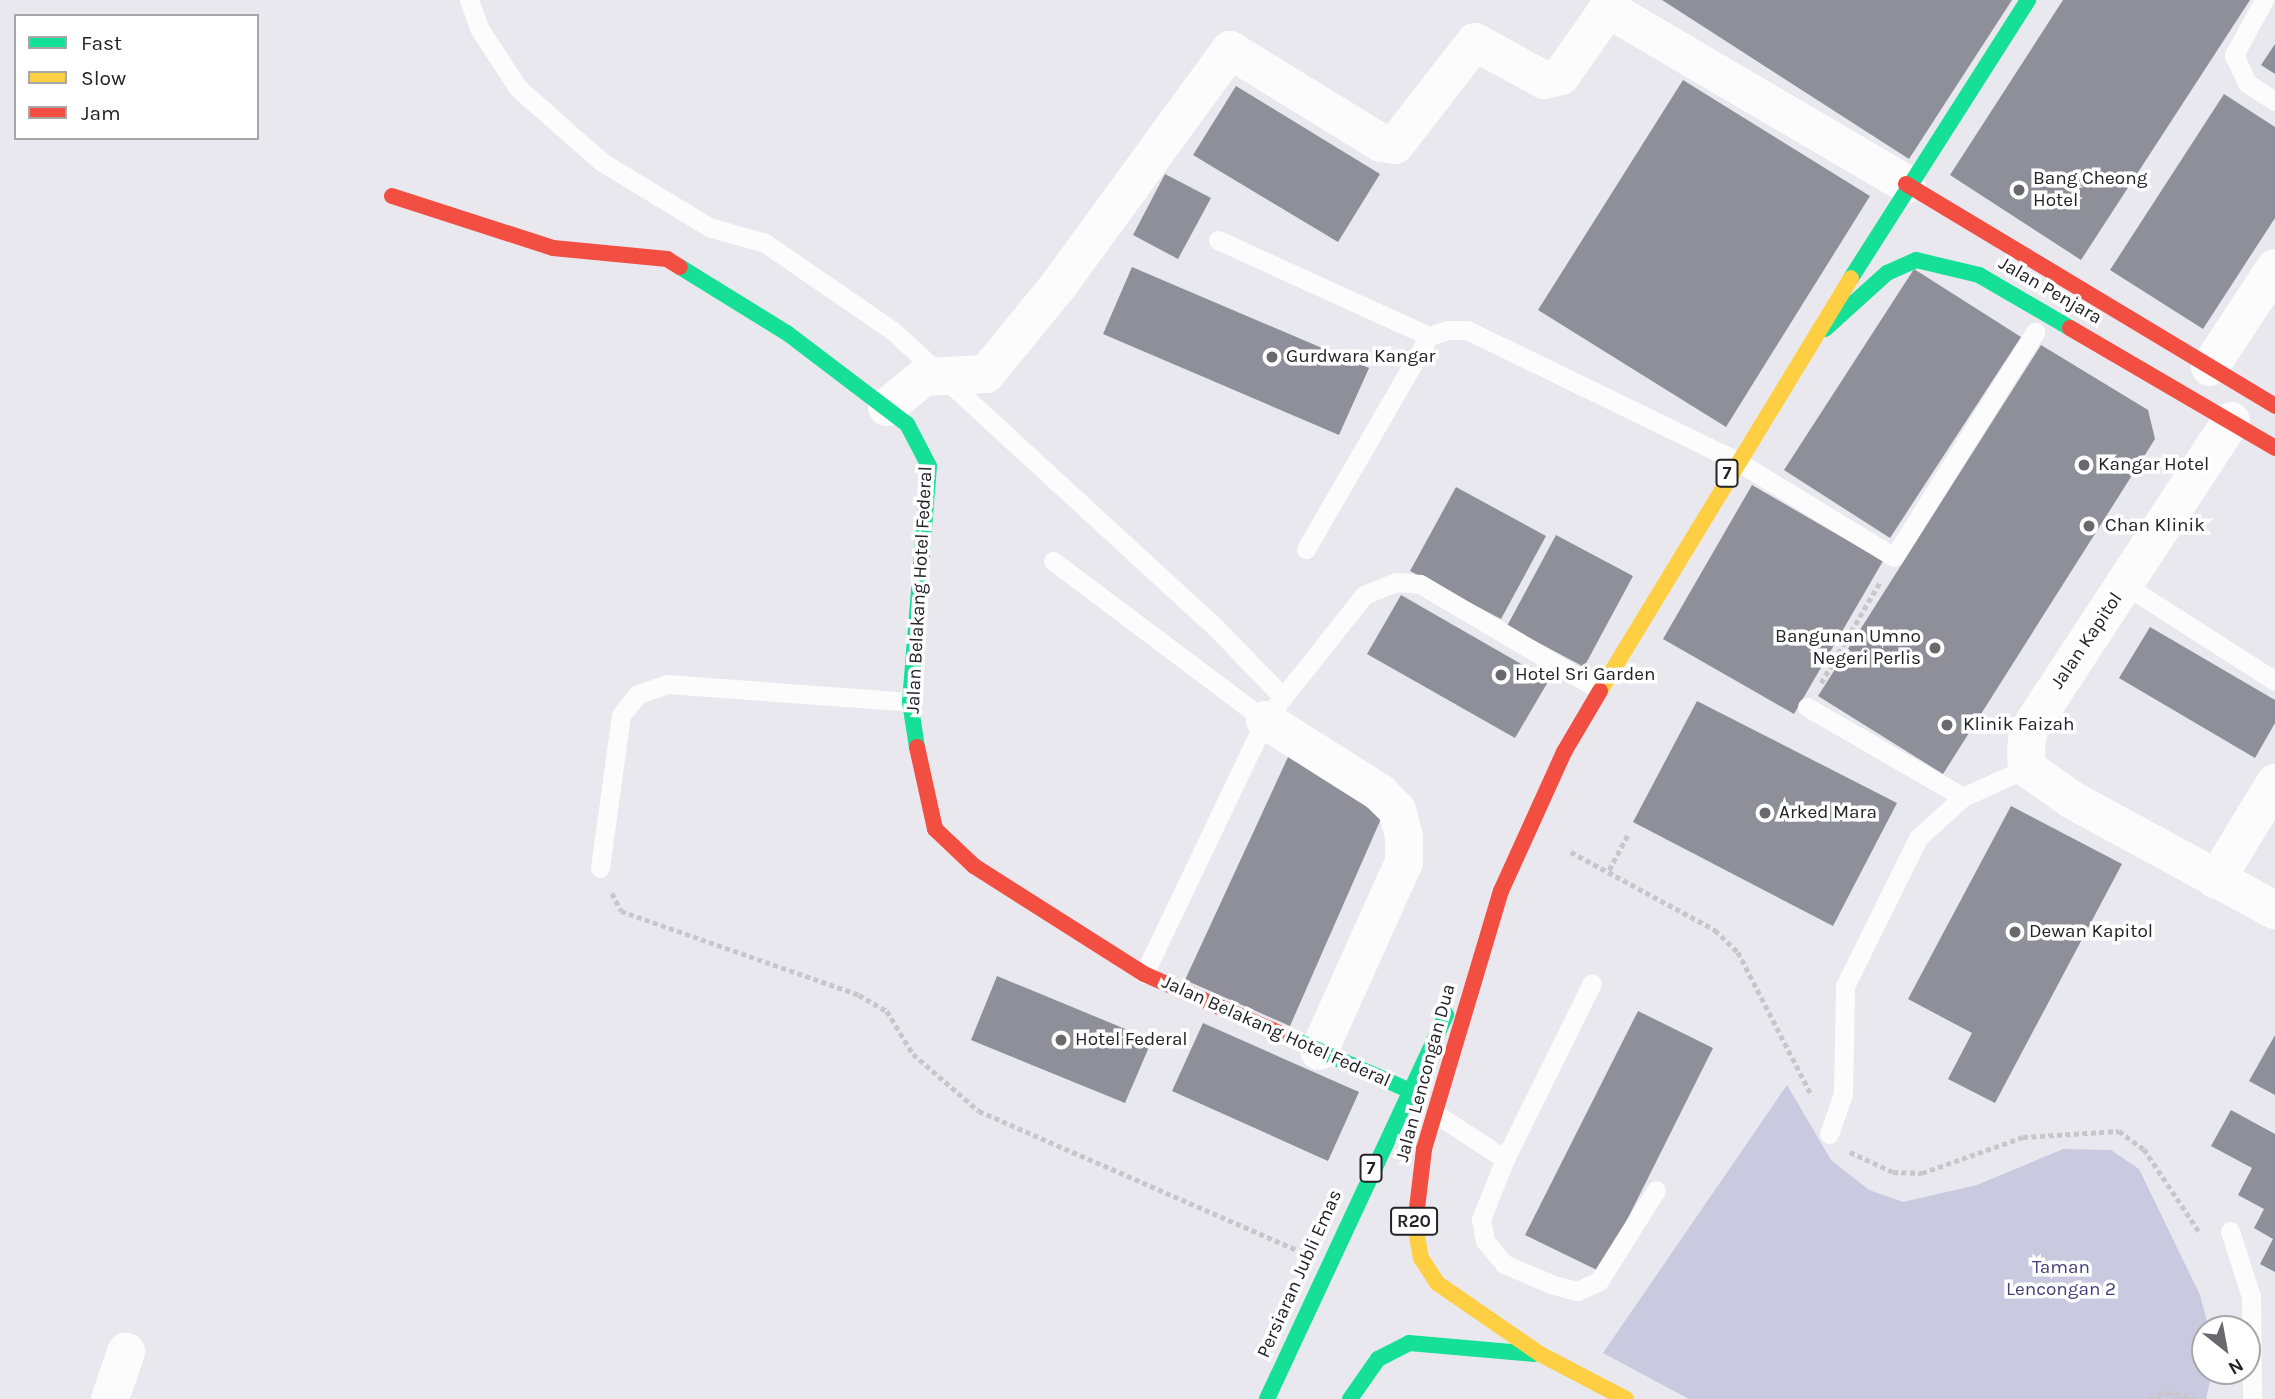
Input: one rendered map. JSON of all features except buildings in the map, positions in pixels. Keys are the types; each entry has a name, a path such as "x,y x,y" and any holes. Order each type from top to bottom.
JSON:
{"street":[{"name":"7","path":"1484,942 1501,891 1556,767 1598,689 1735,460 1906,184 2028,0"},
{"path":"887,407 924,377 950,378 986,374 1059,286 1230,50 1381,143 1395,145 1475,42 1544,80 1561,76 1610,5 1906,184"},
{"name":"Jalan Penjara","path":"1906,184 2275,406"},
{"name":"Jalan Belakang Hotel Federal","path":"392,196 553,248 667,259 787,333 887,407 922,442 929,466 910,702 925,805 935,829 974,866 1143,974 1408,1090"},
{"name":"Jalan Penjara","path":"1808,345 1887,273 1916,260 1949,265 1979,275 2275,448"},
{"path":"2210,367 2275,268"},
{"name":"Jalan Kapitol","path":"2027,768 2028,731 2231,421"},
{"path":"1277,700 1397,810 1404,836 1404,862 1319,1051"},
{"path":"2027,768 2072,800 2275,910"},
{"path":"2216,880 2275,783"},
{"name":"Persiaran Jubli Emas","path":"1267,1399 1408,1090 1484,942"},
{"name":"Jalan Lencongan Dua","path":"1484,942 1436,1114 1413,1212 1421,1258 1437,1283 1540,1354 1626,1399"},
{"path":"1350,1399 1378,1359 1409,1343 1540,1354"},
{"path":"110,1399 126,1352"}],"lane":[{"path":"469,0 479,28 518,88 601,162 709,226 765,243 950,378 1277,700"},
{"path":"2264,0 2234,55 2247,83 2275,101"},
{"path":"1218,240 1429,336 1467,331 1735,460 1894,557 2035,332"},
{"path":"1306,549 1429,336"},
{"path":"1053,561 1277,700"},
{"name":"Jalan Belakang Hotel Federal","path":"1143,974 1277,700 1342,616 1364,595 1397,582 1420,583 1598,689"},
{"path":"2125,585 2275,681"},
{"path":"600,868 621,715 638,694 667,684 910,702"},
{"path":"1807,707 1963,797"},
{"path":"1829,1134 1843,1094 1844,986 1918,838 1963,797 2027,768"},
{"path":"1592,983 1505,1159 1481,1219 1485,1241 1504,1264 1577,1291 1599,1281 1656,1190"},
{"path":"1436,1114 1505,1159"},
{"path":"2230,1231 2250,1297 2252,1399"}],"path":[{"path":"1807,707 1894,557"},
{"path":"1609,870 1628,834"},
{"path":"1571,852 1609,870 1715,930 1738,952 1782,1028 1829,1134 1860,1161 1922,1173 2023,1137 2119,1131 2144,1149 2207,1245"},
{"path":"600,868 621,911 859,995 887,1012 913,1054 979,1111 1327,1263"},
{"path":"2149,1399 2167,1392 2196,1399"}],"green space":[{"name":"Taman Lencongan 2","path":"1787,1085 1831,1160 1869,1190 1903,1202 1977,1185 2063,1149 2111,1150 2139,1169 2200,1295 2205,1315 2191,1315 2191,1385 2209,1385 2206,1399 1689,1399 1603,1353"}],"traffic: fast":[{"path":"1851,278 2028,0"},
{"path":"1825,329 1887,273 1916,260 1979,275 2070,328"},
{"path":"680,267 787,333 907,424 929,466 910,702 917,747"},
{"path":"1267,1399 1446,1015"},
{"path":"1293,1039 1408,1090"},
{"path":"1350,1399 1378,1359 1409,1343 1535,1354"}],"traffic: slow":[{"path":"1600,691 1851,278"},
{"path":"1415,1225 1421,1258 1437,1283 1540,1354 1626,1399"}],"traffic: jam":[{"path":"1906,184 2275,406"},
{"path":"392,196 553,248 667,259 680,267"},
{"path":"2070,328 2275,448"},
{"path":"1415,1225 1424,1149 1501,891 1564,752 1600,691"},
{"path":"917,747 935,829 974,866 1144,974 1293,1039"}],"place":[{"name":"Bang Cheong Hotel","path":"2019,190"},
{"name":"Gurdwara Kangar","path":"1272,357"},
{"name":"Kangar Hotel","path":"2084,465"},
{"name":"Chan Klinik","path":"2089,526"},
{"name":"Bangunan Umno Negeri Perlis","path":"1935,648"},
{"name":"Hotel Sri Garden","path":"1501,675"},
{"name":"Klinik Faizah","path":"1947,725"},
{"name":"Arked Mara","path":"1765,813"},
{"name":"Dewan Kapitol","path":"2015,932"},
{"name":"Hotel Federal","path":"1061,1040"}]}
